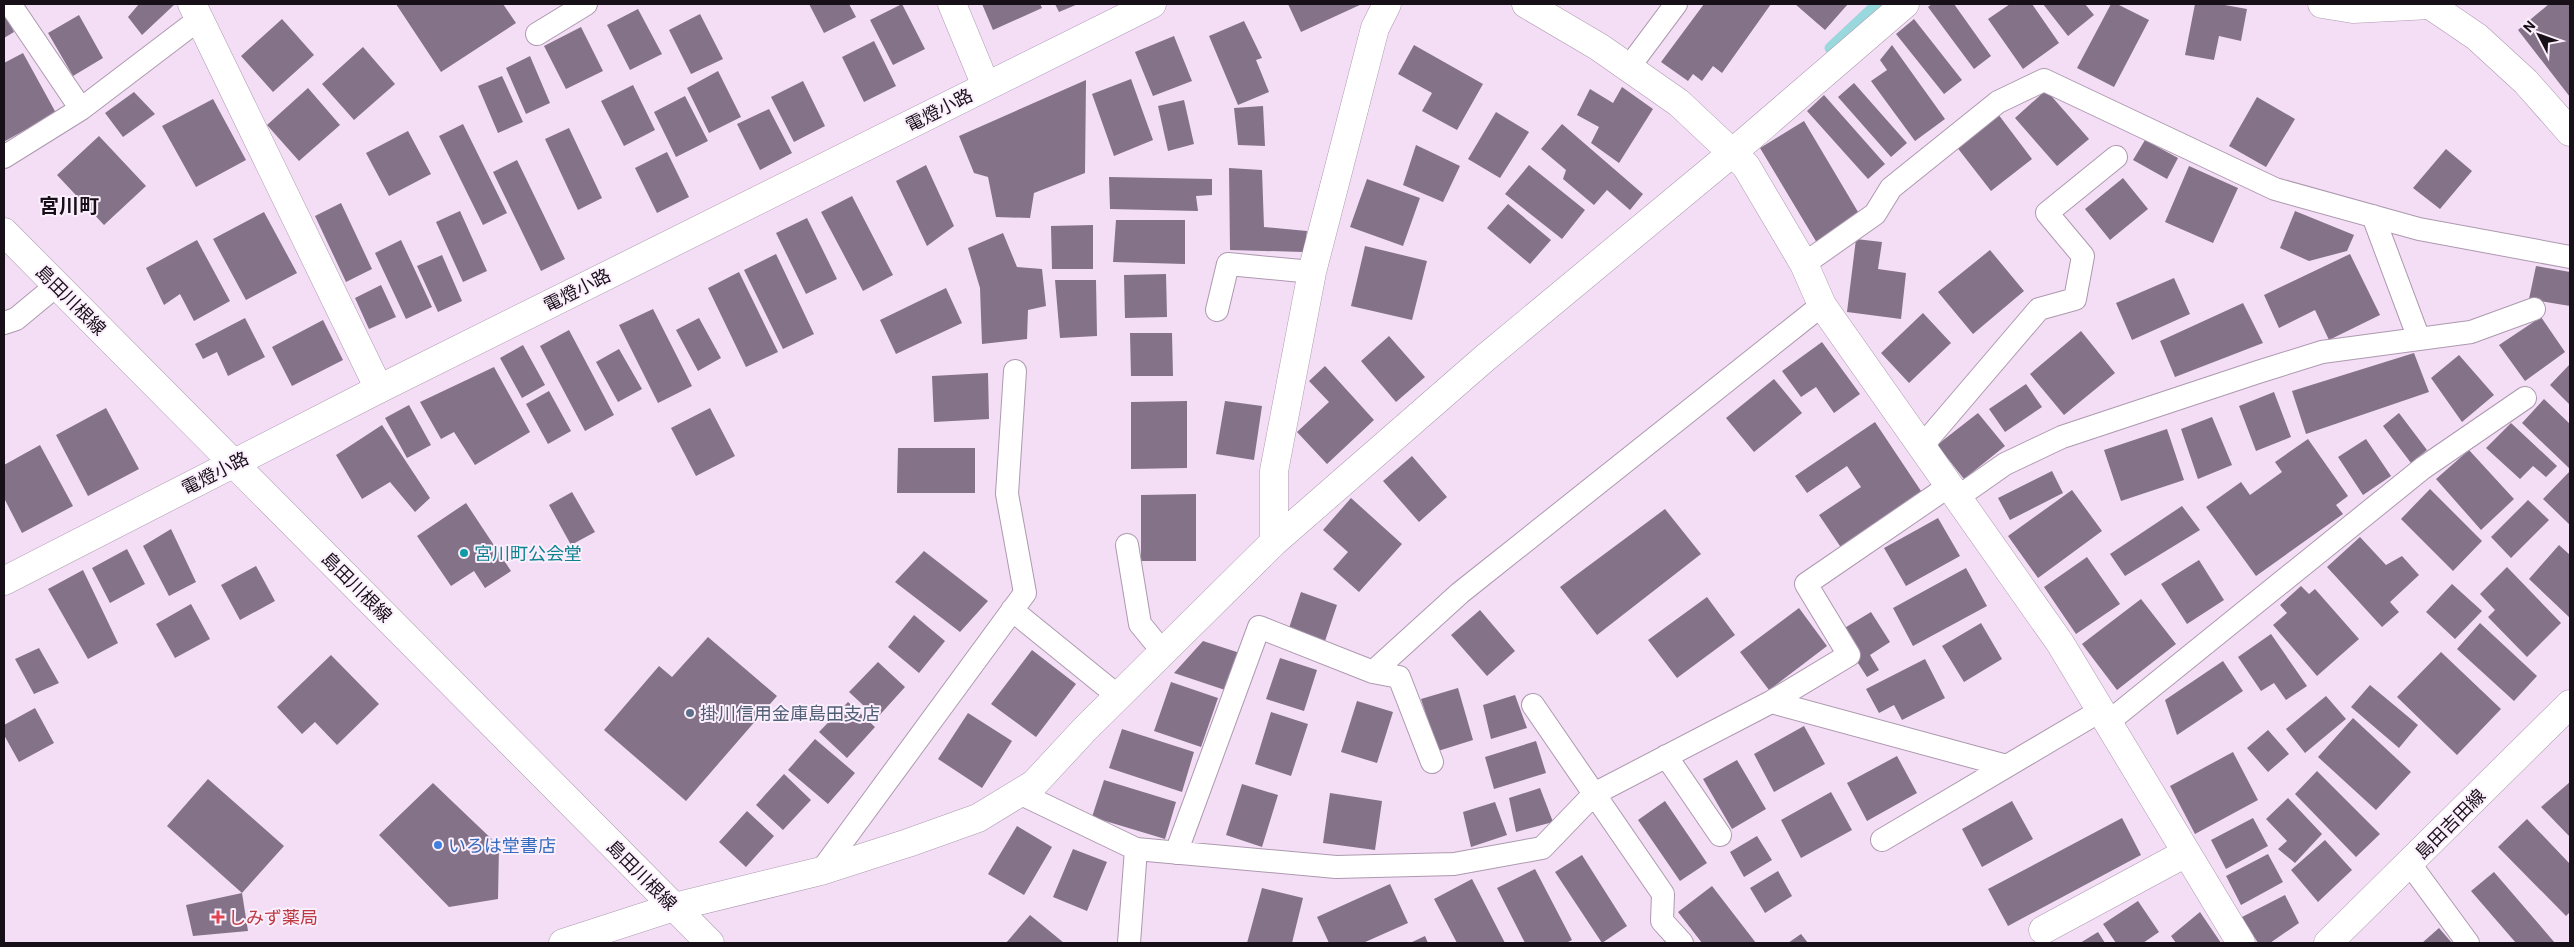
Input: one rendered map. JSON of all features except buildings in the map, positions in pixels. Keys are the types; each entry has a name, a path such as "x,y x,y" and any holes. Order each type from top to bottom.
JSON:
{"street":[{"path":"952,4 986,86"},
{"name":"電燈小路","path":"4,581 379,389 1152,4"},
{"path":"1274,542 1274,471 1312,272 1375,28 1387,4"},
{"path":"1526,4 1628,67 1678,103 1746,166 1804,264 1822,305 2060,644 2241,943"},
{"path":"563,943 674,907 821,871 978,818 1034,784 1118,696 1274,542 1485,358 1732,153 1905,4"},
{"path":"2322,4 2354,9 2431,4 2477,37 2526,82 2570,132"},
{"path":"195,12 379,389"},
{"name":"島田川根線","path":"4,232 710,943"},
{"name":"島田吉田線","path":"2328,943 2570,704"},
{"path":"2043,930 2186,853"}],"lane":[{"path":"10,4 81,109"},
{"path":"537,34 586,4"},
{"path":"1628,67 1676,4"},
{"path":"4,157 81,109 195,12"},
{"path":"1804,264 1875,214 1890,188 1998,102 2044,80 2276,189 2419,229 2570,257"},
{"path":"1922,446 2039,309 2075,299 2083,256 2047,213 2116,157"},
{"path":"2372,216 2418,339"},
{"path":"1217,310 1228,264 1312,272"},
{"path":"4,323 16,319 56,285"},
{"path":"1373,672 1460,592 1822,305"},
{"path":"1020,793 1136,849 1336,867 1454,864 1542,848 1594,794 1771,702 1849,655 1806,584 1954,491 2062,437 2322,352 2471,332 2534,309"},
{"path":"821,871 1026,592 1007,494 1016,371"},
{"path":"1882,840 2007,766 2104,717 2423,468 2484,428 2525,398"},
{"path":"1127,544 1140,624 1163,652"},
{"path":"1012,610 1118,696"},
{"path":"1176,853 1259,627 1373,672 1399,677 1432,762"},
{"path":"1771,702 2007,766"},
{"path":"1533,705 1663,894 1662,921 1682,943"},
{"path":"1666,756 1720,834"},
{"path":"1129,943 1136,849"},
{"path":"2410,864 2468,943"}],"waterway":[{"path":"1830,48 1877,4"}],"place":[{"name":"宮川町公会堂","path":"464,553"},
{"name":"掛川信用金庫島田支店","path":"690,713"},
{"name":"いろは堂書店","path":"438,845"},
{"name":"しみず薬局","path":"218,917"}],"district":[{"name":"宮川町","path":"69,206"}]}
